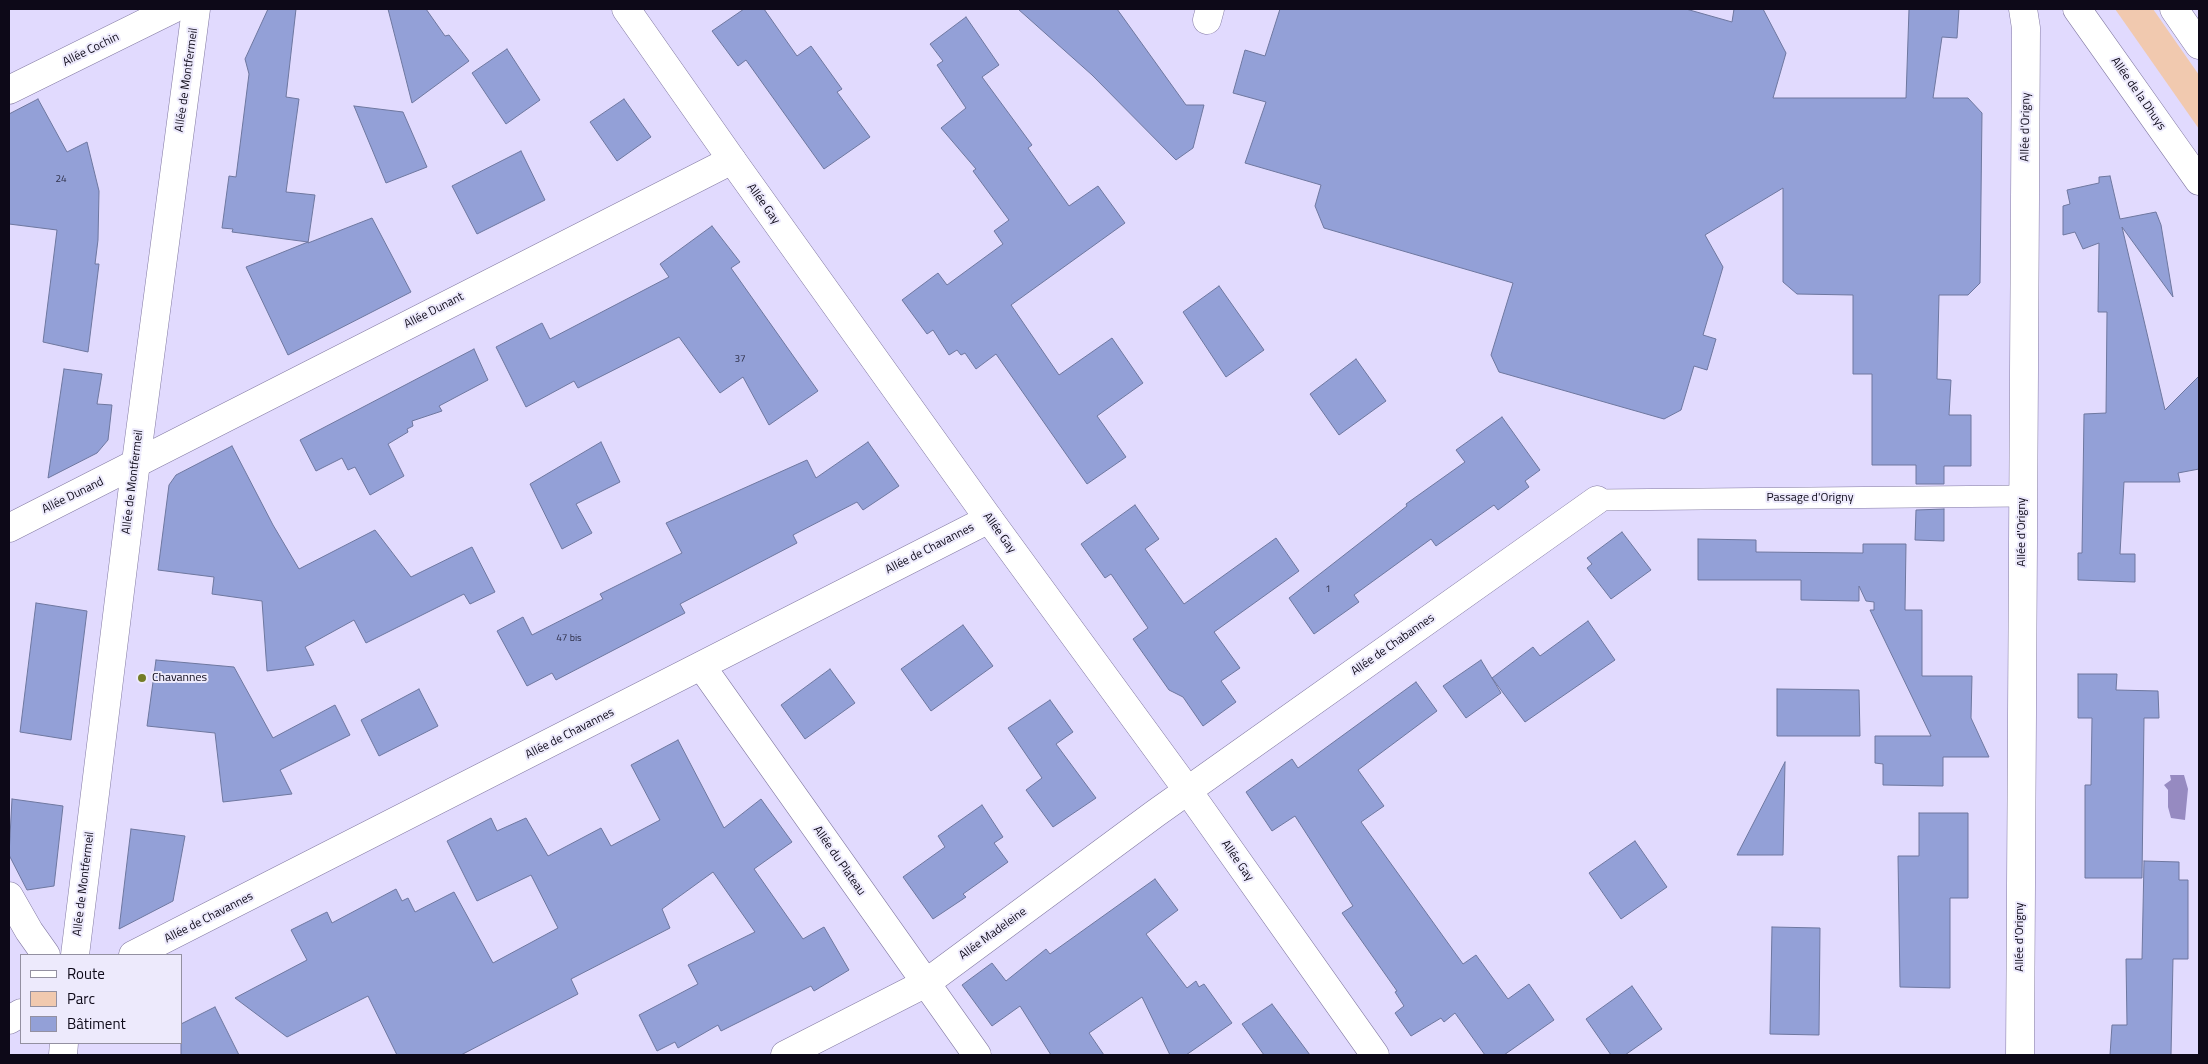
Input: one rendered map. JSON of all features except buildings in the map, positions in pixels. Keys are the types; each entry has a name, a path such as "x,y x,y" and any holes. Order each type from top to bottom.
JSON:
{"street":[{"name":"Allée Cochin","path":"9,90 173,9"},
{"name":"Allée de Montfermeil","path":"75,954 136,462 196,9"},
{"name":"Allée Gay","path":"626,9 989,519 1188,791 1375,1055"},
{"name":"Allée d'Origny","path":"2020,1055 2026,28 2022,9"},
{"name":"Allée de la Dhuys","path":"2077,9 2199,181"},
{"path":"2174,9 2199,45"},
{"name":"Allée Dunant","path":"136,462 732,160"},
{"name":"Allée Dunand","path":"9,528 105,481 136,462"},
{"name":"Allée de Chabannes","path":"1188,791 1597,500"},
{"name":"Allée de Chavannes","path":"142,952 989,519"},
{"name":"Allée du Plateau","path":"702,667 977,1055"},
{"name":"Allée Madeleine","path":"785,1055 926,983 1188,791"},
{"path":"9,896 45,954"},
{"path":"9,1020 20,1014"}],"lane":[{"name":"Passage d'Origny","path":"1597,500 2022,496"}],"green space":[{"path":"2115,9 2153,9 2199,75 2199,129"}],"shaded area":[{"path":"2170,775 2184,775 2188,789 2185,820 2171,818 2168,807 2168,790 2164,785 2171,780"}],"place":[{"name":"Chavannes","path":"142,678"}]}
